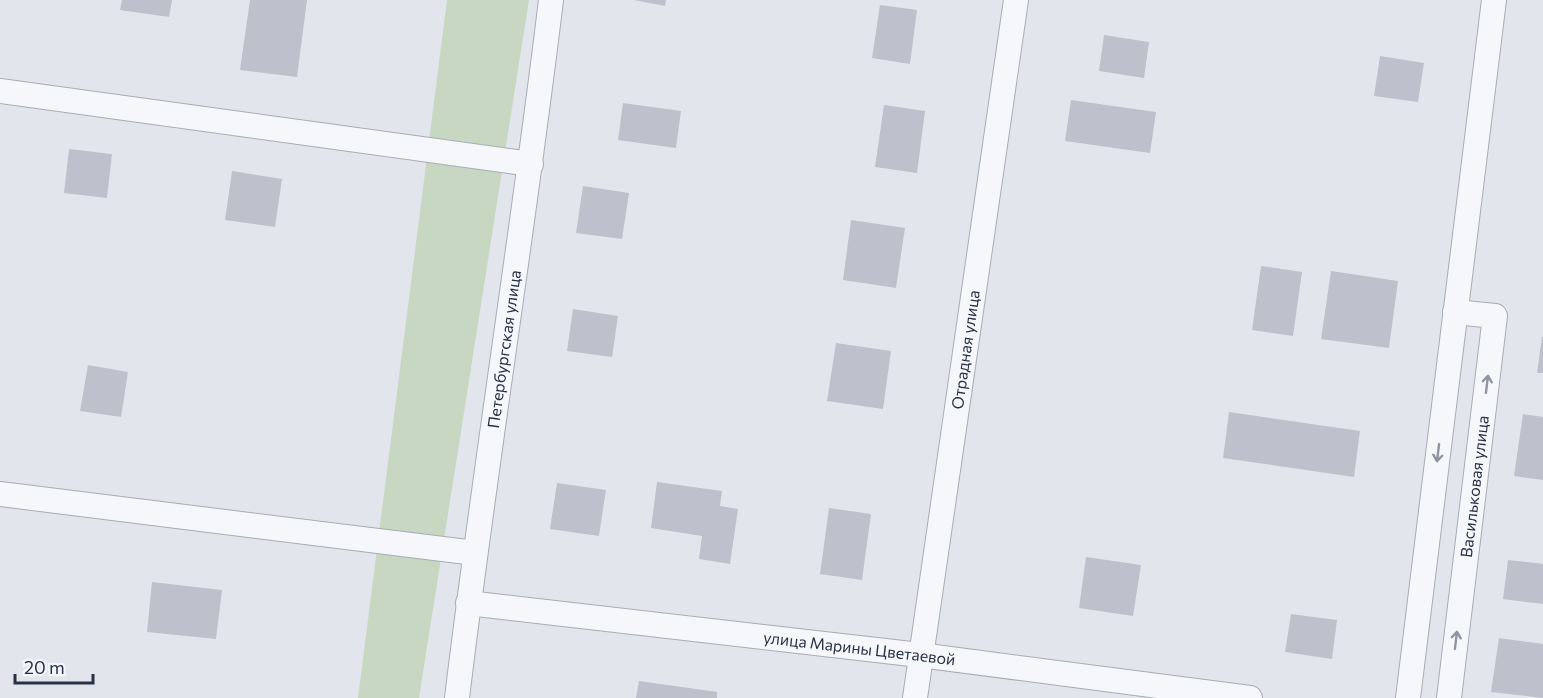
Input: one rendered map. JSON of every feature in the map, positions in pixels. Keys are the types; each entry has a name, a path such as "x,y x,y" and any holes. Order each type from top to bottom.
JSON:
{"street":[{"name":"Петербургская улица","path":"457,698 468,603 531,164 551,0"},
{"name":"Отрадная улица","path":"915,698 1016,0"},
{"path":"1408,698 1494,0"},
{"path":"0,91 531,164"},
{"name":"Васильковая улица","path":"1449,698 1495,316 1455,312"},
{"path":"0,494 475,554"},
{"name":"улица Марины Цветаевой","path":"468,603 920,655 1250,698"}],"green space":[{"path":"447,0 529,0 419,698 358,698"}],"building":[{"path":"122,0 172,0 169,17 120,10"},
{"path":"250,0 307,0 297,77 240,70"},
{"path":"634,0 666,0 665,6"},
{"path":"880,5 917,10 910,64 872,58"},
{"path":"1104,35 1149,42 1144,78 1099,71"},
{"path":"1380,56 1424,63 1418,102 1374,96"},
{"path":"1071,100 1156,112 1150,153 1065,141"},
{"path":"623,103 681,111 676,148 618,140"},
{"path":"884,105 925,111 917,173 875,167"},
{"path":"69,149 112,154 107,198 64,193"},
{"path":"232,171 282,179 275,227 225,220"},
{"path":"583,186 629,193 622,239 576,233"},
{"path":"851,220 905,228 896,288 843,280"},
{"path":"1261,266 1302,272 1293,336 1252,330"},
{"path":"1331,271 1398,281 1389,348 1321,339"},
{"path":"573,309 618,316 612,357 567,351"},
{"path":"1542,337 1543,373 1537,373"},
{"path":"836,343 891,351 883,409 827,401"},
{"path":"88,365 128,372 121,417 80,411"},
{"path":"1229,412 1360,431 1354,477 1223,458"},
{"path":"1523,414 1543,417 1543,480 1514,476"},
{"path":"657,482 722,491 720,506 738,509 730,564 699,559 702,536 651,528"},
{"path":"557,483 606,490 599,536 550,529"},
{"path":"829,508 871,514 862,580 820,574"},
{"path":"1086,557 1141,565 1133,616 1079,608"},
{"path":"1508,560 1543,564 1543,604 1503,599"},
{"path":"152,582 222,590 216,639 147,632"},
{"path":"1291,614 1337,620 1332,659 1285,652"},
{"path":"1499,638 1543,644 1543,698 1491,692"},
{"path":"639,681 717,692 717,698 636,698"}]}
